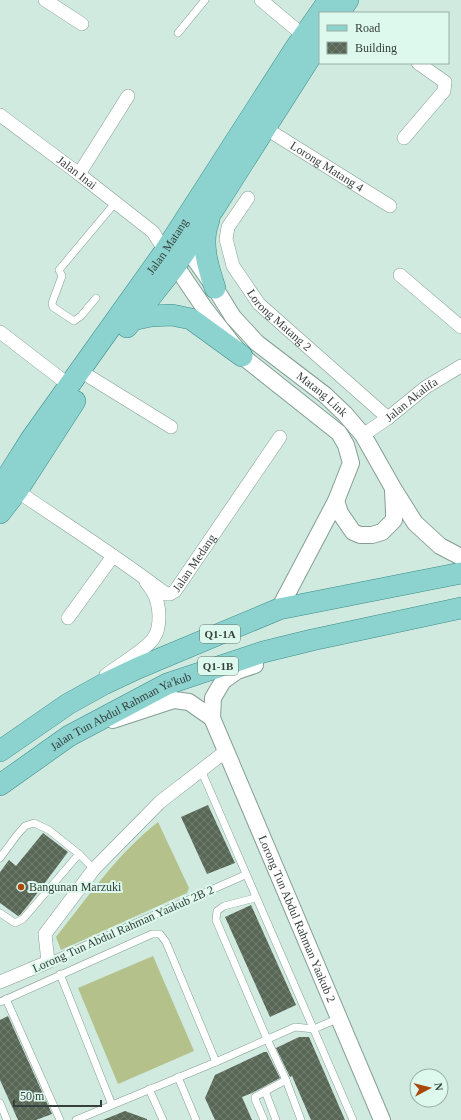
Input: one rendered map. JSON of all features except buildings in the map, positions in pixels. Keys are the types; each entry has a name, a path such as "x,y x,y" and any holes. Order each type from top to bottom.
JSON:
{"main road":[{"name":"Jalan Matang","path":"8,490 132,320 312,39 319,31"},
{"name":"Jalan Matang","path":"0,513 8,490 31,439 69,385 176,250 214,207 264,128 312,39"},
{"path":"214,207 206,226 205,245 207,264 215,288"},
{"path":"132,320 151,316 172,315 191,319 242,356"},
{"name":"Q1-1A","path":"0,751 68,704 104,684 145,665 279,609 461,573"},
{"name":"Jalan Tun Abdul Rahman Ya'kub","path":"0,785 62,740 91,723 167,684 263,652 461,608"}],"street":[{"path":"45,0 82,24"},
{"path":"260,0 312,39"},
{"path":"404,138 444,91 445,82 419,64"},
{"path":"79,174 128,96"},
{"name":"Jalan Inai","path":"0,115 79,174 176,250"},
{"name":"Lorong Matang 4","path":"264,128 390,206"},
{"name":"Lorong Matang 2","path":"248,198 228,227 226,239 233,266 259,304 388,418"},
{"name":"Matang Link","path":"176,250 215,288 233,317 257,343 325,394 345,414 363,435 415,523 440,546 461,558"},
{"name":"Matang Link","path":"176,250 205,309 242,356 339,433 346,445 351,463 336,501 279,609"},
{"path":"400,275 461,327"},
{"path":"0,332 69,385"},
{"name":"Jalan Akalifa","path":"363,435 388,418 426,387 460,369"},
{"path":"90,377 172,427"},
{"name":"Jalan Medang","path":"8,490 113,556 166,594 170,594 176,591 280,437"},
{"path":"336,501 340,513 353,532 360,536 372,535 382,532 394,520 393,488"},
{"path":"68,618 113,556"},
{"path":"104,684 104,678 147,646 154,638 157,631 159,620 158,608 154,593 141,575"},
{"path":"91,723 113,721 174,700 189,702 212,718 214,698 223,681 237,671 288,654 312,640"},
{"name":"Lorong Tun Abdul Rahman Yaakub 2","path":"212,718 382,1120"},
{"path":"48,962 45,934 94,868 160,802 226,750"},
{"name":"Lorong Tun Abdul Rahman Yaakub 2B 2","path":"0,982 48,962"}],"lane":[{"path":"178,33 205,0"},
{"path":"96,298 81,316 74,321 53,307 52,303 62,276 59,270 115,203"},
{"path":"200,770 255,898 314,1029 352,1120"},
{"path":"0,858 25,826 34,823 49,830 94,868"},
{"path":"0,913 15,923 23,919 79,854"},
{"name":"Lorong Tun Abdul Rahman Yaakub 2B 2","path":"48,962 245,875"},
{"path":"255,898 224,906 217,910 216,920 286,1080 301,1120"},
{"path":"60,1120 3,1001 60,974 152,934 160,934 166,942 216,1062"},
{"path":"60,974 112,1106"},
{"path":"76,1120 216,1062 295,1027 314,1029 339,1018"},
{"path":"178,1077 196,1120"},
{"path":"264,1120 255,1097 286,1080"},
{"path":"149,1089 163,1120"},
{"path":"265,1091 276,1120"},
{"path":"0,1103 7,1120"}],"green space":[{"path":"158,822 189,888 187,893 61,950 56,937 117,861 143,834"},
{"path":"153,956 194,1051 118,1084 78,988"}],"place":[{"name":"Bangunan Marzuki","path":"21,887"}]}
